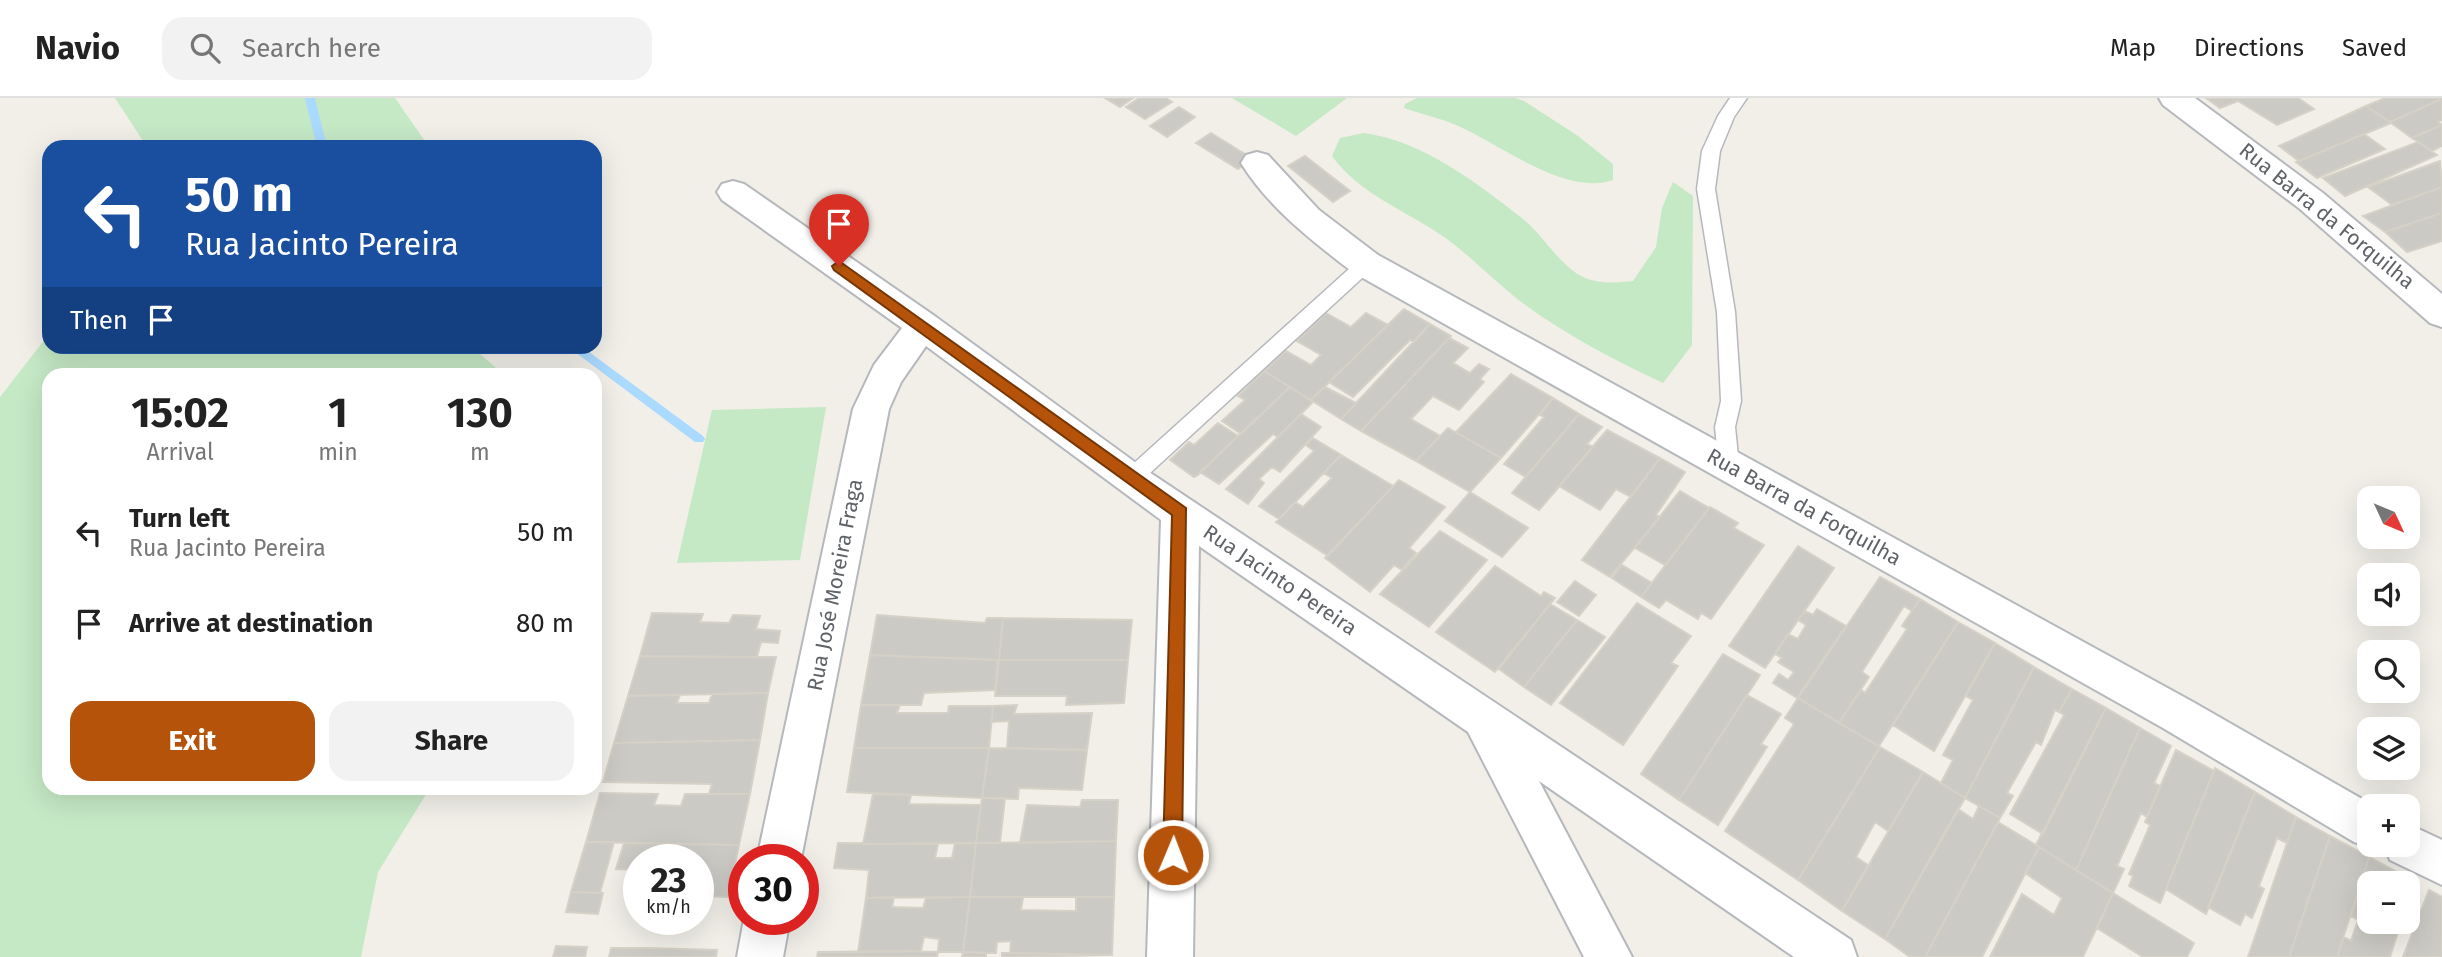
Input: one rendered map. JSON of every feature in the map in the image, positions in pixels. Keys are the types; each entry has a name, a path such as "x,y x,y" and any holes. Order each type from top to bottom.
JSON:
{"street":[{"name":"Rua Barra da Forquilha","path":"2174,98 2291,182 2364,241 2442,314"},
{"name":"Rua Barra da Forquilha","path":"1257,163 1284,199 1313,226 1366,264 2178,715 2357,819"},
{"name":"Rua Jacinto Pereira","path":"733,192 925,326 1130,479 1834,957"},
{"name":"Rua José Moreira Fraga","path":"782,844 870,409 882,379 903,349 925,326"},
{"path":"1170,957 1180,513"},
{"path":"1482,716 1609,957"},
{"path":"2420,852 2442,863"},
{"path":"760,957 764,935"}],"lane":[{"path":"1730,466 1725,427 1731,401 1726,312 1706,190 1711,151 1726,116 1739,98"},
{"path":"1130,479 1366,264"}],"green space":[{"path":"115,98 395,98 424,140 142,140"},
{"path":"1232,98 1347,98 1296,136"},
{"path":"1417,98 1515,98 1524,101 1578,136 1613,164 1613,180 1594,183 1554,175 1456,125 1404,108 1405,104"},
{"path":"1364,133 1386,138 1428,154 1468,178 1523,219 1576,273 1597,281 1633,281 1656,247 1662,208 1673,182 1693,196 1692,345 1663,383 1574,337 1514,296 1447,239 1371,192 1344,170 1332,156 1340,138"},
{"path":"42,343 42,354 480,354 496,368 42,368 42,795 426,795 378,872 361,957 0,957 0,397"},
{"path":"826,407 800,560 677,563 712,410"}],"building":[{"path":"1105,98 1133,98 1120,107"},
{"path":"1139,98 1166,98 1172,102 1145,119 1126,107"},
{"path":"2206,98 2298,98 2314,109 2277,125 2238,101 2220,108"},
{"path":"2385,98 2442,99 2390,122 2366,106"},
{"path":"2442,99 2442,120 2438,122 2442,125 2412,138 2390,122"},
{"path":"2366,106 2391,123 2299,161 2279,146"},
{"path":"1179,107 1195,117 1167,137 1150,126"},
{"path":"2442,125 2442,146 2432,151 2412,138"},
{"path":"1211,133 1253,159 1238,169 1196,143"},
{"path":"2364,134 2385,149 2317,178 2296,162"},
{"path":"2418,142 2437,155 2345,196 2323,178"},
{"path":"1305,156 1350,191 1333,202 1288,166"},
{"path":"2440,161 2442,187 2392,205 2368,187"},
{"path":"2442,187 2442,213 2385,232 2363,216"},
{"path":"2442,213 2442,241 2407,252 2385,232"},
{"path":"1404,309 1430,324 1414,342 1410,340 1353,397 1329,382"},
{"path":"1326,313 1351,327 1366,313 1388,325 1311,400 1264,371 1286,351 1311,365 1321,355 1297,341"},
{"path":"1430,324 1451,336 1361,431 1341,419"},
{"path":"1449,338 1468,348 1453,363 1470,373 1479,364 1489,369 1480,379 1484,382 1459,410 1433,396 1411,419 1440,436 1416,461 1361,431"},
{"path":"1264,371 1290,387 1241,434 1222,421 1245,400 1238,396"},
{"path":"1511,374 1553,398 1501,458 1456,432"},
{"path":"1290,387 1313,402 1278,437 1273,434 1219,484 1200,472"},
{"path":"1325,387 1356,403 1341,419 1311,400"},
{"path":"1553,398 1579,414 1526,477 1504,464 1544,417 1540,415"},
{"path":"1301,414 1321,427 1280,472 1272,467 1259,479 1264,483 1248,504 1226,489"},
{"path":"1579,414 1602,427 1587,444 1593,447 1539,510 1512,493"},
{"path":"1218,423 1238,436 1198,475 1194,477 1170,460 1189,442 1194,445"},
{"path":"1448,428 1501,458 1470,492 1416,461"},
{"path":"1607,430 1660,458 1631,497 1616,489 1600,510 1559,486"},
{"path":"1313,438 1341,455 1279,519 1259,506 1314,451 1306,445"},
{"path":"1341,455 1393,486 1328,556 1276,522 1295,502 1303,507 1332,478 1324,473"},
{"path":"1660,458 1685,472 1656,515 1660,517 1610,577 1582,560"},
{"path":"1399,480 1445,507 1409,548 1416,553 1402,570 1394,565 1370,592 1325,558"},
{"path":"1680,491 1709,508 1665,565 1635,548"},
{"path":"1470,492 1528,528 1502,557 1445,521"},
{"path":"1710,507 1738,523 1734,528 1764,545 1711,619 1701,613 1698,619 1666,600 1659,608 1641,597"},
{"path":"1440,531 1487,560 1429,627 1380,594"},
{"path":"1798,546 1834,568 1765,668 1729,646"},
{"path":"1622,565 1652,583 1641,597 1612,578"},
{"path":"1495,566 1541,596 1544,592 1555,598 1495,672 1436,632"},
{"path":"1880,577 1920,599 1912,611 1904,606 1862,672 1869,677 1839,723 1798,698"},
{"path":"1575,581 1596,595 1579,616 1557,602"},
{"path":"1920,599 1958,622 1879,746 1839,723 1861,690 1865,693 1907,629 1902,626"},
{"path":"1637,603 1691,636 1671,663 1678,666 1623,745 1560,703"},
{"path":"1550,604 1577,620 1524,687 1499,669"},
{"path":"1817,609 1846,626 1797,698 1773,683 1779,674 1788,680 1794,672 1778,662 1782,658 1775,654 1788,634 1798,639 1806,625 1798,620 1805,611 1813,615"},
{"path":"652,613 703,614 700,622 729,623 733,615 760,616 756,629 780,631 778,643 761,642 757,657 640,656"},
{"path":"877,615 985,623 987,618 1003,618 999,660 870,655"},
{"path":"1003,618 1132,620 1128,660 999,660"},
{"path":"1577,620 1605,637 1551,705 1524,687"},
{"path":"1958,622 1995,643 1934,751 1893,725"},
{"path":"1995,643 2034,667 1965,798 1941,783 1953,760 1943,755 1973,700 1966,696"},
{"path":"1723,654 1760,675 1679,800 1641,774"},
{"path":"870,655 998,660 995,690 924,693 921,705 861,705"},
{"path":"640,656 776,657 768,693 628,696"},
{"path":"999,660 1128,660 1124,703 1066,705 1067,696 995,696"},
{"path":"2034,667 2072,689 2059,712 2055,710 2041,745 2036,742 2007,793 2013,796 2000,818 1965,798"},
{"path":"2072,689 2106,708 2043,834 2010,814 2064,715 2059,712"},
{"path":"768,693 760,740 614,743 628,696 680,695 677,703 709,703 712,694"},
{"path":"1747,695 1781,714 1761,744 1767,747 1718,825 1679,800"},
{"path":"1798,698 1880,747 1798,880 1725,831 1794,724 1785,718"},
{"path":"861,705 900,705 897,713 948,713 949,706 993,706 989,748 854,748"},
{"path":"1017,705 1014,714 1092,713 1087,750 1007,748 1009,721 991,722 993,706"},
{"path":"2106,708 2140,728 2076,870 2036,845"},
{"path":"2140,728 2171,746 2154,783 2160,786 2147,817 2141,813 2117,866 2124,869 2113,893 2076,870"},
{"path":"760,740 750,794 709,794 712,784 603,782 614,743"},
{"path":"1880,747 1923,772 1888,831 1875,822 1856,857 1868,865 1842,911 1798,880"},
{"path":"854,748 989,748 982,798 847,792"},
{"path":"989,748 1087,750 1082,790 1019,788 1018,799 982,798"},
{"path":"2176,750 2214,771 2160,903 2129,886 2133,876 2129,874 2150,825 2145,822"},
{"path":"2215,768 2255,792 2206,914 2166,889"},
{"path":"1923,772 1965,798 1885,939 1842,911"},
{"path":"2255,792 2296,817 2287,843 2277,838 2259,886 2264,889 2252,918 2245,914 2240,925 2208,907"},
{"path":"602,793 658,794 654,805 681,806 685,794 750,794 739,844 586,842"},
{"path":"873,794 911,795 909,804 981,805 976,843 863,844"},
{"path":"982,798 1005,798 1000,843 976,843"},
{"path":"1082,800 1118,800 1116,841 1020,843 1027,805 1080,807"},
{"path":"1979,806 2000,818 1925,957 1910,957 1885,939 1958,809 1973,819"},
{"path":"2296,817 2330,836 2289,957 2248,957"},
{"path":"1998,822 2039,847 1982,957 1925,957"},
{"path":"2330,836 2357,851 2357,857 2369,857 2365,871 2357,871 2357,894 2337,957 2289,957"},
{"path":"1116,841 1114,897 970,897 976,843"},
{"path":"586,842 614,842 600,893 571,892"},
{"path":"838,843 938,844 935,858 952,858 955,843 976,843 970,897 866,898 869,870 834,868"},
{"path":"714,845 728,845 728,897 714,897"},
{"path":"623,846 623,869 616,869"},
{"path":"2039,847 2113,893 2083,957 1990,957 2022,894 2054,915 2062,898 2025,873"},
{"path":"2369,857 2395,871 2365,871"},
{"path":"2429,890 2442,897 2442,957 2403,957 2412,934 2420,934 2420,913"},
{"path":"571,892 603,893 598,914 566,912"},
{"path":"2113,893 2194,943 2187,957 2143,957 2097,928"},
{"path":"894,897 892,907 923,908 926,898 970,897 963,952 938,952 939,939 924,937 921,951 858,952 866,898"},
{"path":"970,897 1023,897 1021,910 1076,911 1076,897 1114,897 1112,955 1010,953 1011,941 997,942 996,953 963,952"},
{"path":"2357,897 2357,919 2351,916"},
{"path":"2357,923 2357,934 2397,934 2390,957 2337,957 2344,937 2351,941"},
{"path":"556,946 587,947 585,957 553,957"},
{"path":"611,948 717,950 716,957 609,957"},
{"path":"818,952 938,952 937,957 817,957"},
{"path":"963,952 986,953 986,957 962,957"},
{"path":"1002,953 1010,953 1112,955 1002,957"}],"waterway":[{"path":"310,98 320,140"},
{"path":"583,354 699,439"}],"route":[{"path":"839,266 1180,513 1173,855"}]}
